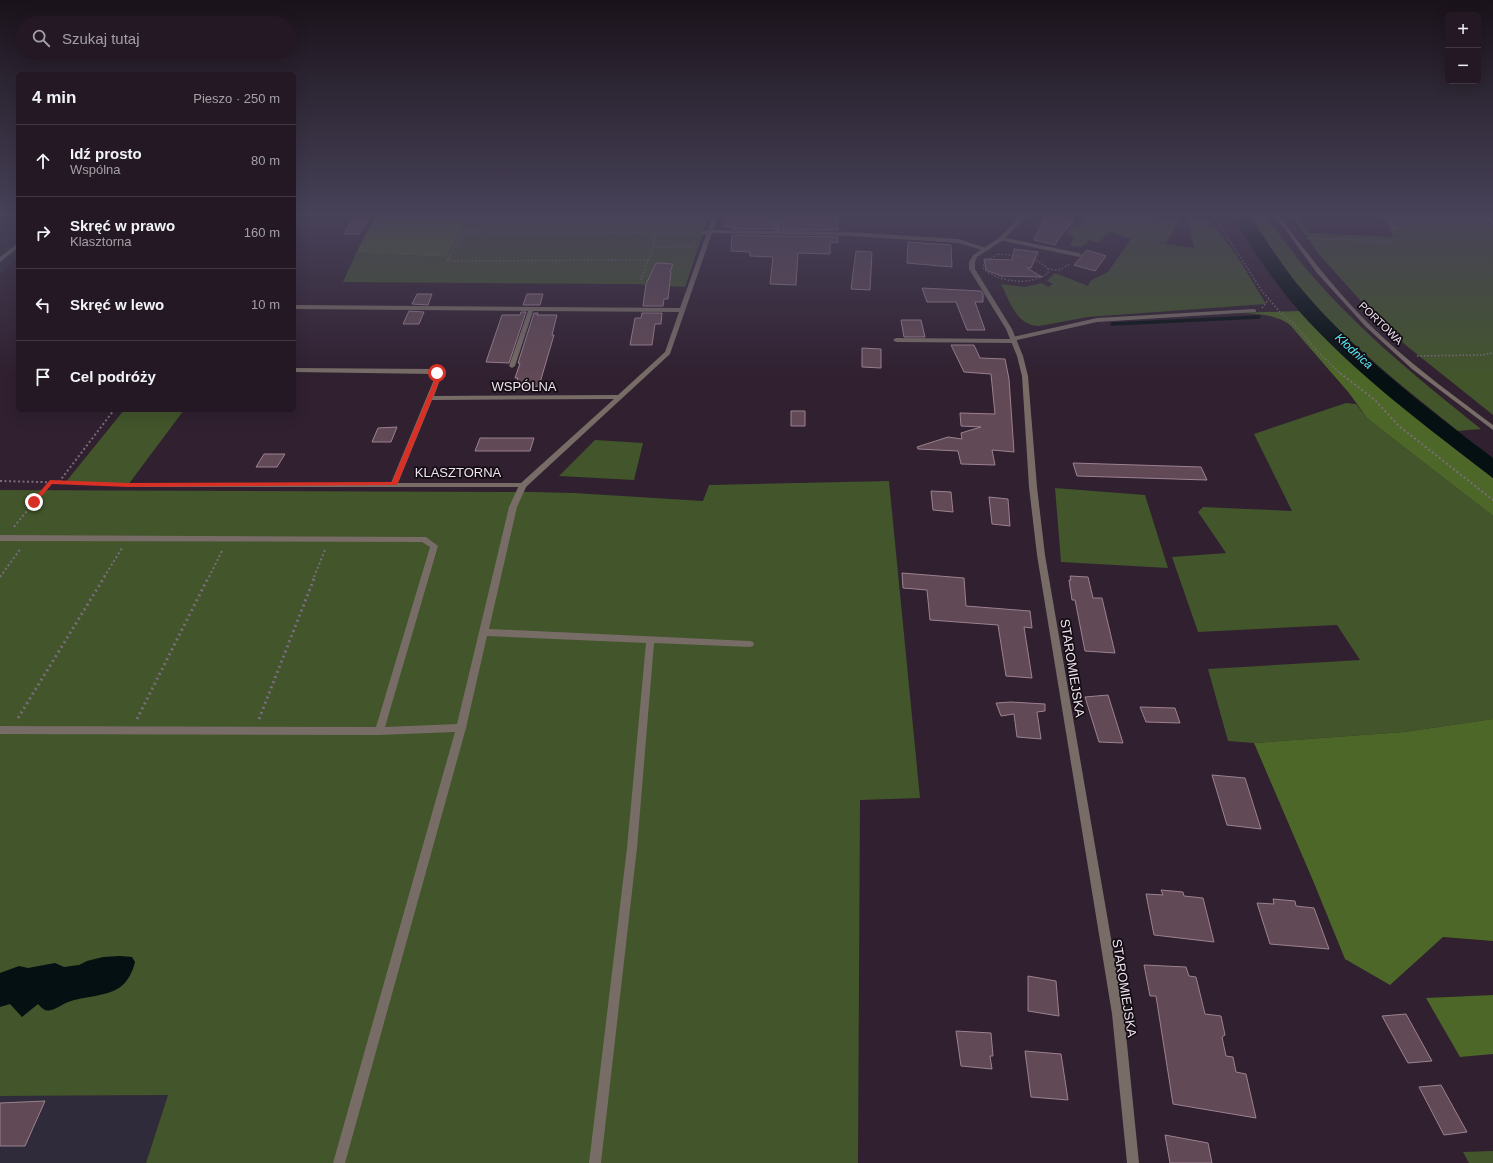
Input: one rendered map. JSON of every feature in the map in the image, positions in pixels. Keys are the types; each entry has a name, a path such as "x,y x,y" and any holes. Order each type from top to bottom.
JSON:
{"street":[{"path":"339,1163 461,728 513,507 523,485 668,353 697,267"},
{"name":"STAROMIEJSKA","path":"972,267 1014,340 1025,376 1033,487 1041,555 1118,1014 1133,1163"},
{"name":"PORTOWA","path":"1314,267 1374,332 1422,374 1493,428"},
{"path":"296,307 683,310"},
{"path":"512,366 531,309"},
{"path":"896,340 1014,340 1097,320 1254,311"},
{"path":"296,370 434,371 437,373 438,377 430,398 394,484"},
{"name":"WSPÓLNA","path":"430,398 618,397"},
{"name":"KLASZTORNA","path":"128,485 523,485"},
{"path":"2,538 423,539 434,546 379,731"},
{"path":"483,632 750,644"},
{"path":"595,1163 632,848 650,640"},
{"path":"0,730 379,731 461,728"}],"path":[{"path":"641,280 645,267"},
{"path":"983,267 986,272 1004,280 1036,280 1044,278 1048,273 1047,267"},
{"path":"1246,267 1262,292 1280,312 1295,325 1319,353 1349,381 1375,400 1400,426 1493,500"},
{"path":"1416,356 1482,355 1493,353"},
{"path":"59,482 112,412"},
{"path":"0,482 59,482 128,485"},
{"path":"2,538 50,482"},
{"path":"0,577 28,539"},
{"path":"11,730 128,539"},
{"path":"132,730 228,539"},
{"path":"254,730 329,539"}],"shaded area":[{"path":"0,267 6,267 0,273"},
{"path":"168,1095 146,1163 0,1163 0,1096"}],"green space":[{"path":"350,267 692,267 685,287 634,284 343,282"},
{"path":"1111,267 1244,267 1266,304 1088,317 1039,326 1031,325 1019,317 1011,305 1001,284 1025,287 1042,283 1048,287 1053,284 1047,281 1055,273 1088,286 1090,281 1108,272"},
{"path":"1284,267 1305,267 1337,303 1364,330 1421,380 1481,429 1458,431 1359,348 1322,312 1296,283"},
{"path":"1331,267 1493,267 1493,415 1408,347 1376,318"},
{"path":"1299,311 1344,356 1392,399 1493,478 1493,516 1367,418 1349,393 1290,325 1271,316 1236,313"},
{"path":"1346,403 1356,404 1367,418 1493,516 1493,719 1404,732 1254,743 1228,741 1208,669 1360,660 1337,625 1198,632 1172,557 1226,553 1198,512 1203,507 1292,511 1254,434"},
{"path":"122,412 183,412 128,485 65,483"},
{"path":"595,440 643,443 634,480 559,476"},
{"path":"889,481 920,798 860,800 858,1163 146,1163 168,1095 0,1096 0,490 533,492 703,501 709,485"},
{"path":"1055,488 1145,495 1168,568 1061,562"},
{"path":"1493,719 1493,941 1443,937 1390,985 1345,959 1254,743 1404,732"},
{"path":"1493,995 1493,1054 1460,1057 1426,998"},
{"path":"1493,1151 1493,1163 1469,1163 1463,1152"}],"water":[{"name":"Kłodnica","path":"1266,267 1285,267 1296,283 1347,338 1418,400 1493,458 1493,478 1392,399 1344,357 1300,312"},
{"path":"103,957 132,957 135,962 127,980 122,986 113,991 68,1002 55,1009 47,1010 38,1004 22,1017 10,1004 0,1007 0,973 19,966 28,968 55,963 64,967 79,965 87,961"}],"building":[{"path":"654,267 672,267 670,272 668,299 664,299 663,306 643,306 646,284"},
{"path":"772,267 797,267 796,285 770,284"},
{"path":"854,267 871,267 870,290 851,289"},
{"path":"986,267 1031,267 1027,268 1042,277 1001,276 986,270"},
{"path":"1082,267 1098,267 1095,271"},
{"path":"922,288 981,291 983,294 983,302 975,302 985,330 967,330 956,302 927,302"},
{"path":"417,294 432,294 428,305 412,304"},
{"path":"527,294 543,294 540,305 523,305"},
{"path":"409,311 424,312 419,324 403,324"},
{"path":"521,312 526,312 509,363 486,362 502,315 520,315"},
{"path":"534,313 538,313 537,315 557,315 552,335 554,335 539,386 515,388 518,378 515,378 520,363 518,363"},
{"path":"642,313 662,313 661,324 655,324 652,345 630,345 635,318 641,318"},
{"path":"901,320 921,320 925,337 904,337"},
{"path":"951,345 974,345 980,358 1005,359 1009,379 1014,452 992,450 995,465 961,464 958,451 918,449 917,447 948,437 962,439 961,433 981,427 961,426 960,413 995,414 991,374 964,372"},
{"path":"862,348 881,349 881,368 862,367"},
{"path":"791,411 805,411 805,426 791,426"},
{"path":"397,427 391,442 372,442 378,428"},
{"path":"480,438 534,438 530,451 475,451"},
{"path":"264,454 285,454 277,467 256,467"},
{"path":"1073,463 1201,467 1207,480 1077,476"},
{"path":"931,491 951,492 953,512 933,510"},
{"path":"989,497 1008,499 1010,526 992,524"},
{"path":"902,573 964,578 966,606 1030,611 1032,628 1024,627 1032,678 1006,676 998,625 930,620 927,590 903,588"},
{"path":"1070,576 1088,577 1093,598 1102,598 1115,653 1085,651 1075,600 1072,600 1069,580 1071,580"},
{"path":"1108,695 1123,743 1099,742 1085,697"},
{"path":"1011,702 1045,704 1045,711 1037,712 1041,739 1017,737 1014,714 1001,716 996,703"},
{"path":"1140,707 1175,708 1180,723 1146,722"},
{"path":"1212,775 1245,778 1261,829 1227,825"},
{"path":"1161,890 1183,892 1184,896 1203,898 1214,942 1154,935 1146,894 1163,895"},
{"path":"1273,899 1295,901 1296,906 1314,908 1329,949 1270,944 1257,903 1274,904"},
{"path":"1144,965 1186,967 1189,976 1196,977 1205,1014 1221,1016 1225,1035 1222,1037 1226,1056 1233,1057 1236,1072 1246,1074 1256,1118 1173,1104 1156,996 1150,996"},
{"path":"1028,976 1056,981 1059,1016 1028,1011"},
{"path":"1406,1014 1432,1061 1408,1063 1382,1016"},
{"path":"956,1031 991,1033 993,1056 990,1056 992,1069 961,1066"},
{"path":"1025,1051 1061,1054 1068,1100 1031,1097"},
{"path":"1441,1085 1467,1132 1444,1135 1419,1087"},
{"path":"45,1101 25,1146 0,1146 0,1103"},
{"path":"1165,1135 1208,1143 1212,1163 1170,1163"}],"waterway":[{"path":"1112,324 1259,317"}],"route":[{"path":"34,502 50,482 128,485 394,484 439,375 437,373"}]}
